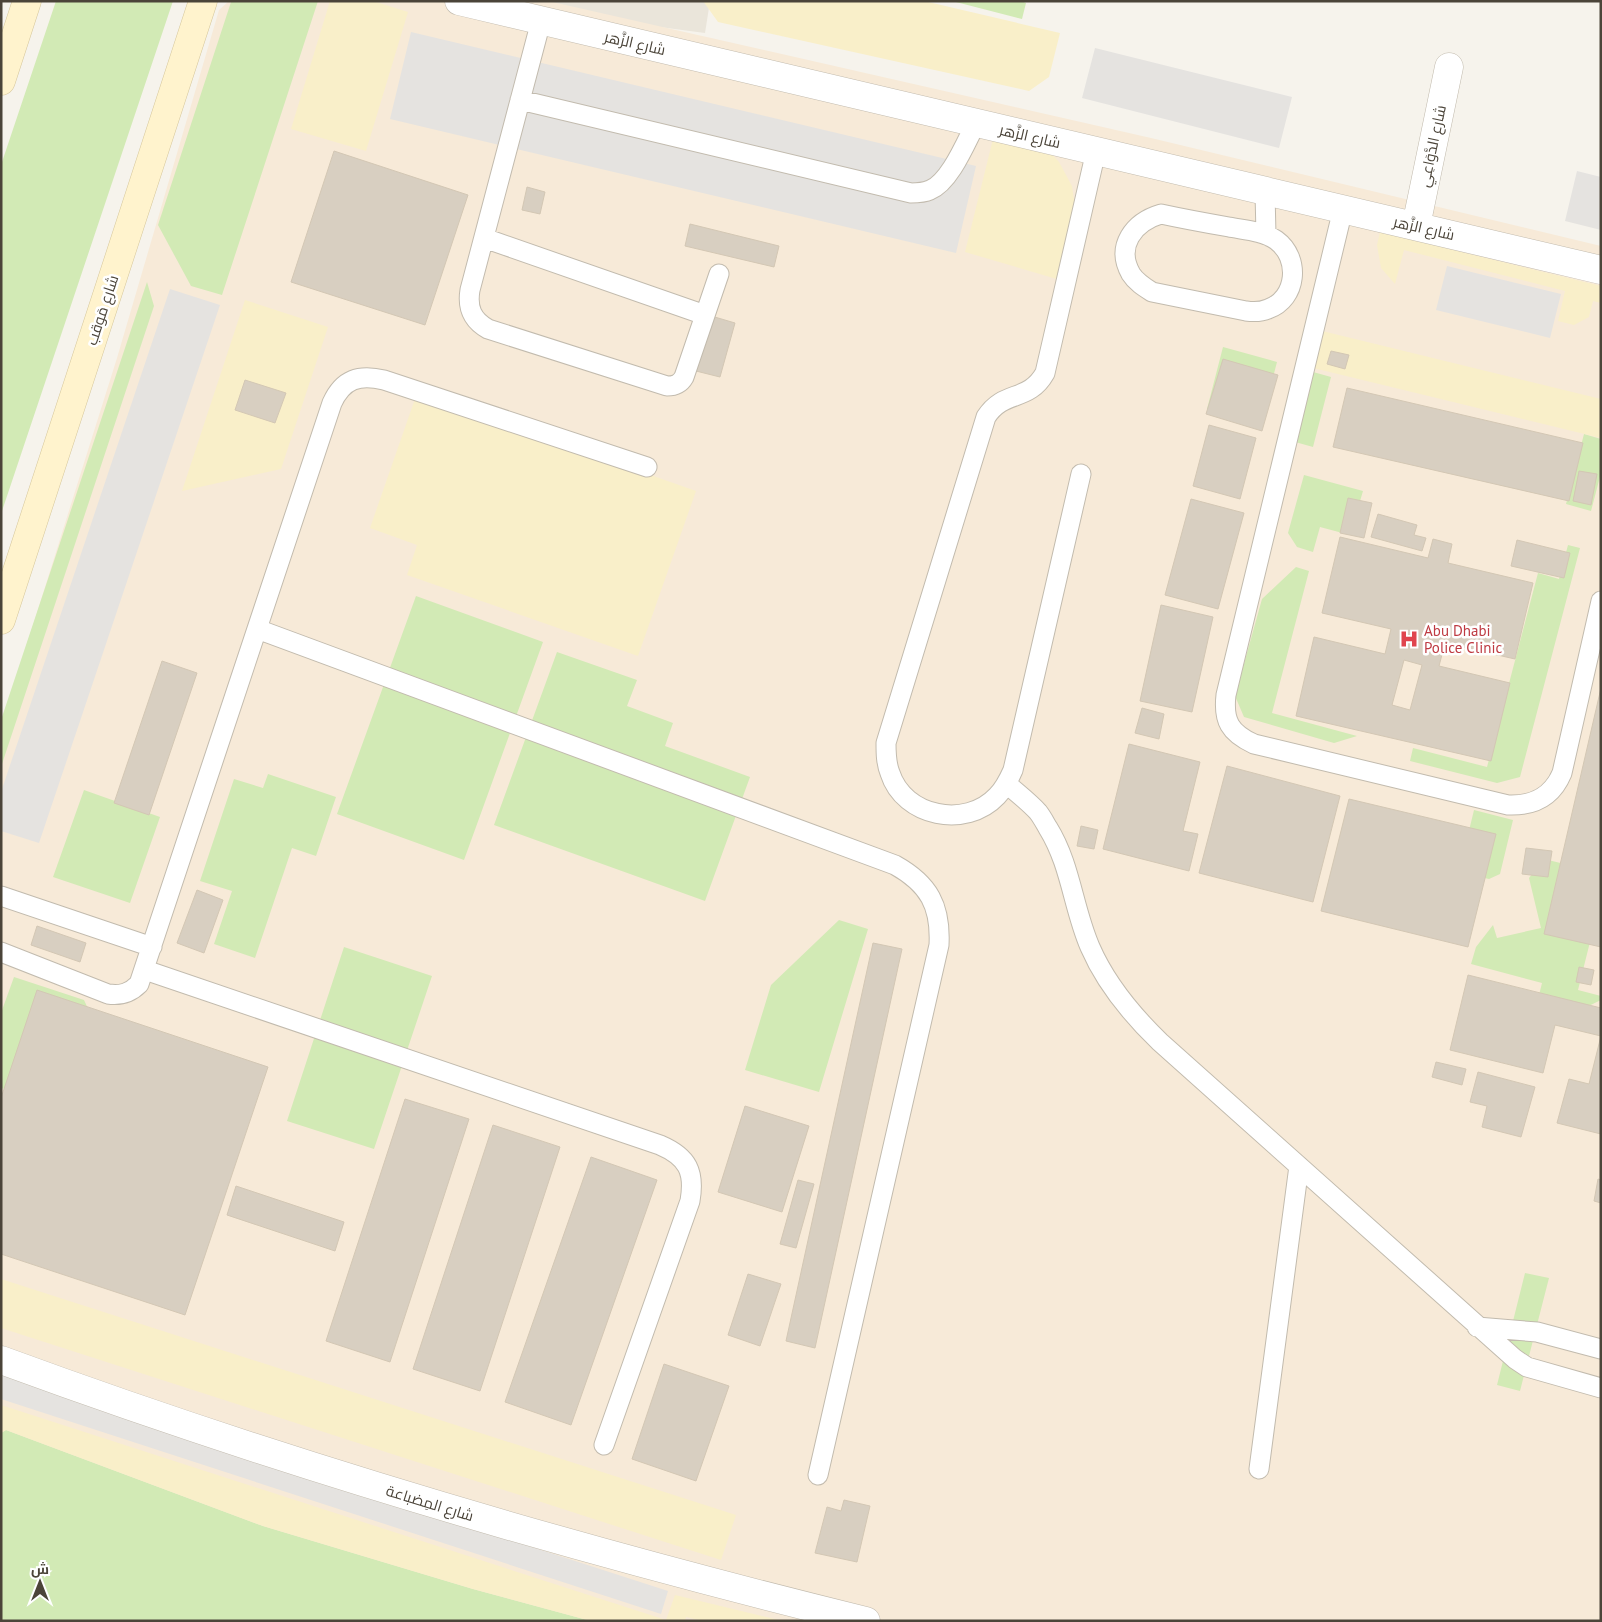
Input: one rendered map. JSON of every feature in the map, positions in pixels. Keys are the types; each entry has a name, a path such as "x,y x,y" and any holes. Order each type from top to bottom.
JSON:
{"main road":[{"path":"1,81 27,1"},
{"name":"شارع مَوقب","path":"1,620 203,1"}],"street":[{"name":"شارع الزَّهر","path":"458,1 1601,270"},
{"name":"شارع الدَّوَاعِي","path":"1416,226 1449,67"},
{"name":"شارع المِضباعة","path":"1,1360 212,1434 433,1504 664,1569 866,1621"}],"lane":[{"path":"541,21 469,300 474,318 480,325 488,329 672,386 677,385 684,377 719,274"},
{"path":"520,100 910,193 921,193 940,183 947,175 976,123"},
{"path":"1082,474 1013,770 1007,784 996,797 984,806 969,813 937,814 922,809 909,800 898,788 890,774 886,759 886,743 986,418 998,403 1032,389 1045,373 1096,151"},
{"path":"1265,192 1266,235"},
{"path":"1343,208 1226,695 1227,720 1233,730 1242,739 1254,744 1508,805 1521,806 1533,803 1552,790 1562,773 1601,601"},
{"path":"1161,214 1266,235 1277,241 1288,255 1293,272 1292,283 1287,294 1279,303 1269,309 1257,312 1152,292 1141,285 1132,275 1127,263 1126,249 1130,237 1137,226 1148,218 1161,214"},
{"path":"484,238 705,315"},
{"path":"1,952 108,994 125,994 133,990 142,977 332,403 338,392 347,383 359,378 372,377 384,380 647,467"},
{"path":"257,629 896,865 910,873 931,896 939,919 939,945 818,1475"},
{"path":"1007,784 1039,813 1051,833 1068,871 1080,919 1090,947 1120,999 1139,1022 1515,1360 1527,1367 1601,1388"},
{"path":"1,896 152,947"},
{"path":"142,977 660,1145 673,1150 684,1160 690,1172 692,1187 690,1201 604,1445"},
{"path":"1259,1469 1298,1166"},
{"path":"1477,1327 1537,1332 1601,1349"}],"shaded area":[{"path":"229,1 548,1 1151,138 1601,246 1601,1621 334,1621 1,1511 1,727 117,358 219,10"},
{"path":"544,1 710,1 705,33 652,26"},
{"path":"411,32 976,166 956,253 390,119"},
{"path":"1095,48 1292,97 1279,148 1082,98"},
{"path":"1577,171 1601,177 1601,230 1565,221"},
{"path":"1447,266 1561,294 1550,338 1436,310"},
{"path":"170,289 220,305 39,843 1,831 1,792"},
{"path":"1,1375 668,1591 661,1614 1,1399"}],"green space":[{"path":"56,1 173,1 1,514 1,165"},
{"path":"318,1 222,295 191,286 158,225 231,2"},
{"path":"952,1 1021,1 1026,3 1022,19"},
{"path":"147,282 154,306 1,767 1,720"},
{"path":"1223,347 1277,362 1261,423 1207,409"},
{"path":"1306,370 1331,377 1313,447 1288,440"},
{"path":"1584,434 1601,439 1601,473 1591,511 1566,504"},
{"path":"1304,475 1363,491 1350,535 1320,527 1313,552 1297,547 1288,533"},
{"path":"1568,545 1580,548 1520,777 1497,783 1410,761 1413,748 1487,767 1538,573 1559,579"},
{"path":"1296,567 1309,571 1272,713 1357,736 1334,743 1244,717 1235,696 1262,599"},
{"path":"416,596 543,642 464,860 337,814"},
{"path":"557,652 637,680 627,706 673,723 665,746 750,777 705,901 494,825"},
{"path":"268,774 336,797 316,856 292,848 255,958 214,944 232,891 200,881 234,779 263,788"},
{"path":"84,790 160,817 130,903 53,877"},
{"path":"1474,810 1513,820 1500,874 1489,879 1459,872"},
{"path":"1544,859 1581,868 1601,898 1578,990 1601,996 1601,1000 1570,1015 1534,1015 1542,983 1471,964 1476,947 1493,925 1497,938 1541,928 1529,878"},
{"path":"839,920 868,929 819,1092 745,1070 771,985"},
{"path":"344,947 432,976 374,1149 287,1121"},
{"path":"14,977 84,1000 91,1015 5,1089 1,1088 1,1013"},
{"path":"1525,1273 1549,1278 1520,1391 1497,1385"},
{"path":"6,1430 263,1526 473,1589 591,1621 1,1621 1,1433"}],"sand":[{"path":"330,1 373,1 408,12 366,151 291,129"},
{"path":"703,1 924,1 1060,33 1049,77 1029,91 718,22"},
{"path":"995,131 1041,142 1059,162 1072,186 1076,214 1060,280 965,252"},
{"path":"1380,232 1601,286 1601,303 1593,301 1589,317 1574,325 1558,321 1565,291 1404,250 1395,284 1381,268 1377,245"},
{"path":"245,300 328,327 281,469 182,491"},
{"path":"1314,329 1601,399 1601,438 1305,366"},
{"path":"417,393 696,491 638,656 407,575 417,545 370,528"},
{"path":"1,1279 736,1515 721,1560 1,1328"},
{"path":"1,1405 666,1620 675,1595 783,1621 703,1621 686,1617 685,1621 591,1621 473,1589 263,1526 6,1430 1,1433"}],"building":[{"path":"334,151 468,195 425,325 291,282"},
{"path":"527,187 545,192 540,214 522,210"},
{"path":"690,224 779,246 774,267 685,246"},
{"path":"708,315 735,323 720,377 692,370"},
{"path":"1331,351 1349,355 1345,369 1327,364"},
{"path":"1223,359 1278,375 1262,431 1206,414"},
{"path":"245,380 286,393 275,423 235,410"},
{"path":"1347,388 1583,443 1569,501 1333,447"},
{"path":"1209,425 1256,438 1240,499 1193,486"},
{"path":"1579,471 1597,474 1591,505 1573,501"},
{"path":"1348,498 1372,503 1364,538 1340,533"},
{"path":"1191,499 1244,513 1218,609 1165,595"},
{"path":"1378,514 1417,525 1414,535 1426,538 1422,551 1371,537"},
{"path":"1340,537 1428,558 1433,539 1452,544 1448,563 1533,583 1515,659 1445,643 1439,666 1510,683 1491,761 1296,716 1314,637 1385,654 1391,629 1322,613","holes":["1404,660 1422,665 1410,710 1392,705"]},
{"path":"1517,540 1570,553 1564,578 1511,566"},
{"path":"1161,605 1213,617 1192,712 1140,701"},
{"path":"162,661 197,673 149,815 114,803"},
{"path":"1601,688 1601,947 1544,934"},
{"path":"1142,708 1164,714 1159,739 1135,733"},
{"path":"1129,744 1200,762 1183,831 1198,834 1189,871 1103,849"},
{"path":"1227,766 1340,796 1313,902 1199,873"},
{"path":"1349,799 1496,834 1468,947 1321,911"},
{"path":"1081,826 1098,830 1094,849 1077,846"},
{"path":"1526,848 1552,851 1548,877 1522,874"},
{"path":"197,890 223,900 204,953 177,943"},
{"path":"37,926 86,943 80,962 31,945"},
{"path":"873,943 902,949 815,1348 786,1341"},
{"path":"1579,967 1594,970 1591,985 1576,982"},
{"path":"1468,975 1601,1008 1601,1036 1555,1025 1543,1073 1450,1050"},
{"path":"37,990 268,1067 185,1315 1,1254 1,1098"},
{"path":"1601,1036 1601,1134 1557,1123 1569,1079 1589,1084"},
{"path":"1436,1062 1466,1069 1462,1085 1432,1077"},
{"path":"1478,1072 1535,1087 1521,1137 1482,1127 1487,1106 1470,1102"},
{"path":"405,1099 469,1119 390,1362 326,1341"},
{"path":"745,1106 809,1126 782,1212 718,1192"},
{"path":"493,1125 560,1147 480,1391 413,1369"},
{"path":"591,1157 657,1180 571,1425 505,1402"},
{"path":"1598,1179 1601,1180 1601,1203 1594,1201"},
{"path":"798,1180 814,1184 796,1248 780,1244"},
{"path":"236,1186 344,1222 335,1251 227,1215"},
{"path":"748,1274 781,1284 760,1346 728,1335"},
{"path":"664,1364 729,1386 696,1481 632,1459"},
{"path":"844,1500 870,1506 857,1562 815,1553 827,1507 841,1511"}],"place":[{"name":"Abu Dhabi Police Clinic","path":"1409,639"}]}
